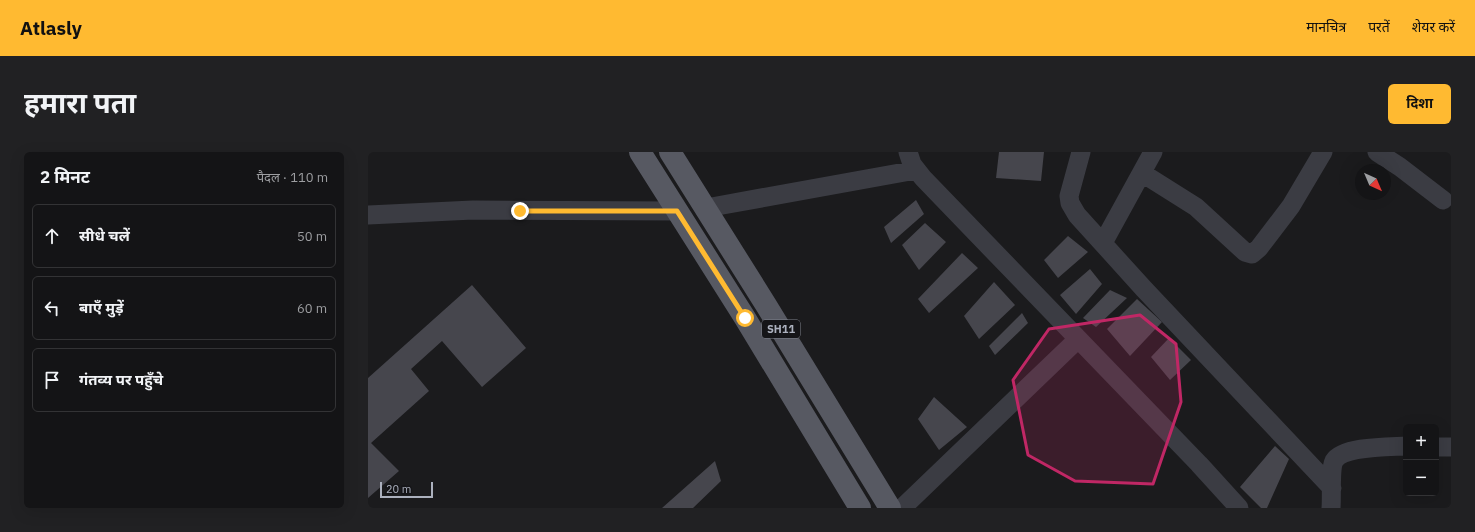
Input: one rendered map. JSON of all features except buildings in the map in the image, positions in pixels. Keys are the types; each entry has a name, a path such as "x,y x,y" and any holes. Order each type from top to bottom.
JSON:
{"main road":[{"name":"SH11","path":"640,152 745,318 860,508"},
{"name":"SH11","path":"670,152 766,305 890,508"}],"street":[{"path":"908,152 912,164 916,170 1199,464 1239,508"},
{"path":"1081,152 1070,196 1070,203 1077,215 1332,488"},
{"path":"1103,243 1153,152"},
{"path":"1142,173 1196,208 1245,252 1252,254 1260,248 1291,206 1323,152"},
{"path":"1377,152 1400,167 1444,200"},
{"path":"706,208 916,170"},
{"path":"368,215 473,210 677,211"},
{"path":"902,508 1078,339"},
{"path":"1331,508 1333,465 1339,456 1345,452 1403,446"},
{"path":"1439,447 1451,447"}],"highlighted area":[{"path":"1140,315 1176,344 1181,402 1153,484 1075,481 1028,455 1013,380 1049,329"}],"route":[{"path":"520,211 677,211 745,318"}]}
